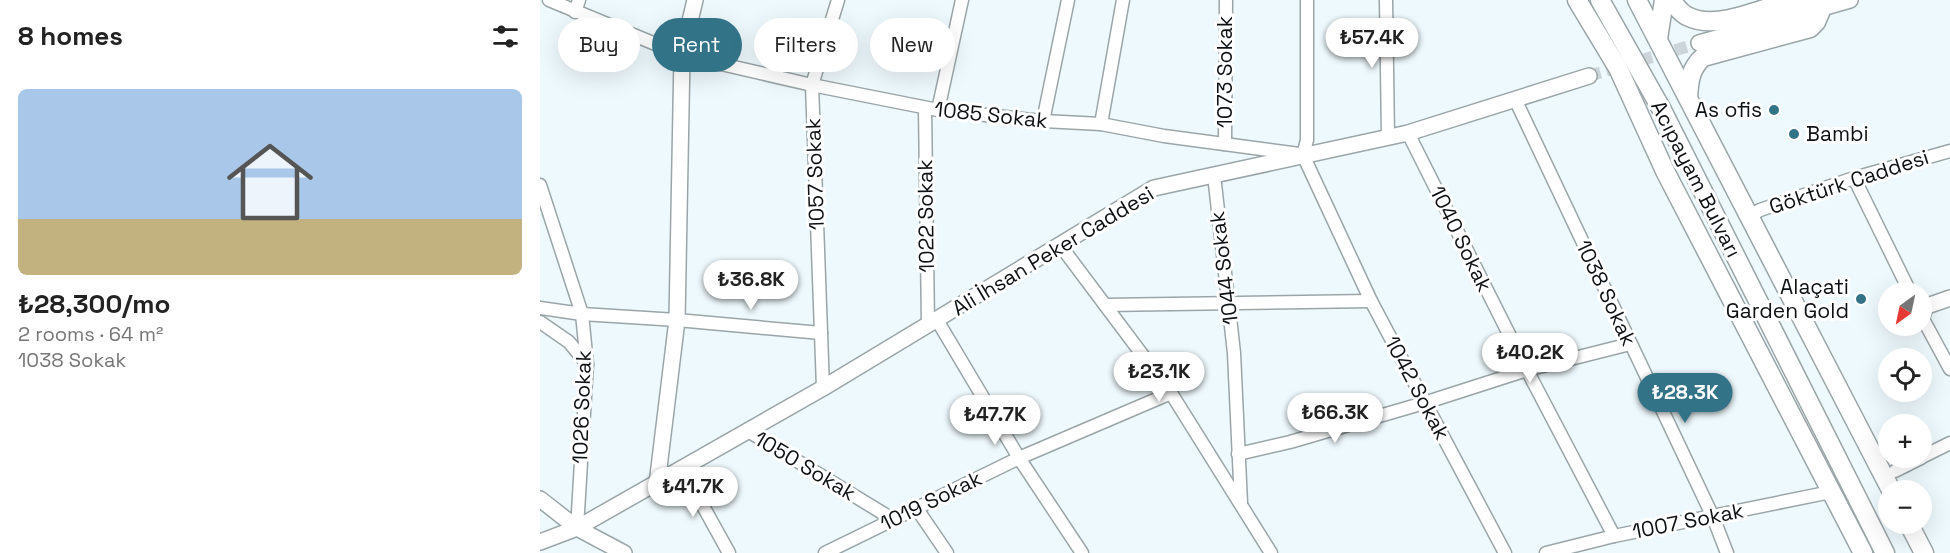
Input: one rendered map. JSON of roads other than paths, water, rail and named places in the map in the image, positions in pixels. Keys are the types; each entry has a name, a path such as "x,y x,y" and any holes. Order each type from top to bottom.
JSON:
{"main road":[{"path":"1577,0 1618,68 1665,171 1863,553"},
{"name":"Acıpayam Bulvarı","path":"1600,0 1662,110 1884,553"},
{"name":"Acıpayam Bulvarı","path":"1636,0 1886,480"},
{"path":"1658,39 1664,0"},
{"path":"1670,0 1684,15 1695,19 1723,18 1803,1 1822,8 1816,22 1810,28 1703,57 1691,74 1688,98"},
{"path":"1914,534 1924,553"}],"street":[{"name":"1085 Sokak","path":"548,0 577,6 652,41"},
{"path":"540,9 548,0"},
{"path":"691,18 695,0"},
{"name":"1057 Sokak","path":"823,388 812,85 838,0"},
{"path":"938,110 962,0"},
{"path":"1043,121 1068,0"},
{"path":"1101,124 1123,0"},
{"name":"1073 Sokak","path":"1225,144 1226,0"},
{"path":"1303,155 1307,140 1307,0"},
{"path":"1386,0 1388,137"},
{"path":"1822,8 1850,0"},
{"path":"1699,43 1774,8"},
{"name":"1085 Sokak","path":"742,69 938,110 1043,121 1101,124 1303,155"},
{"path":"657,484 677,320 682,72"},
{"name":"Ali İhsan Peker Caddesi","path":"540,542 577,528 657,484 823,388 1154,188 1408,133 1589,76"},
{"name":"1038 Sokak","path":"1515,99 1713,517 1727,553"},
{"name":"1022 Sokak","path":"925,108 932,322"},
{"name":"1040 Sokak","path":"1408,133 1614,536"},
{"name":"Göktürk Caddesi","path":"1750,216 1760,210 1854,178 1950,151"},
{"name":"1042 Sokak","path":"1303,155 1371,301 1505,553"},
{"name":"1044 Sokak","path":"1214,175 1234,353 1241,504"},
{"path":"1854,178 1905,282"},
{"name":"1026 Sokak","path":"540,185 582,314 587,363 577,528"},
{"path":"1060,245 1171,393 1271,553"},
{"path":"1932,309 1950,298"},
{"path":"1105,305 1371,301"},
{"path":"540,308 582,314 821,333"},
{"path":"540,322 569,342 587,363"},
{"path":"932,322 1082,553"},
{"path":"1932,331 1950,369"},
{"path":"1238,454 1290,442 1424,403 1527,369 1630,344"},
{"name":"1019 Sokak","path":"825,553 1019,458 1171,393"},
{"name":"1050 Sokak","path":"748,431 894,519"},
{"path":"1932,452 1950,443"},
{"path":"682,468 729,553"},
{"path":"1895,471 1901,468"},
{"name":"1007 Sokak","path":"1546,553 1614,536 1831,492"},
{"path":"540,499 577,528 624,553"},
{"path":"917,509 947,553"}],"tunnel":[{"path":"1589,76 1699,43"}],"place":[{"name":"As ofis","path":"1774,110"},
{"name":"Bambi","path":"1794,134"},
{"name":"Alaçati Garden Gold","path":"1861,299"}]}
